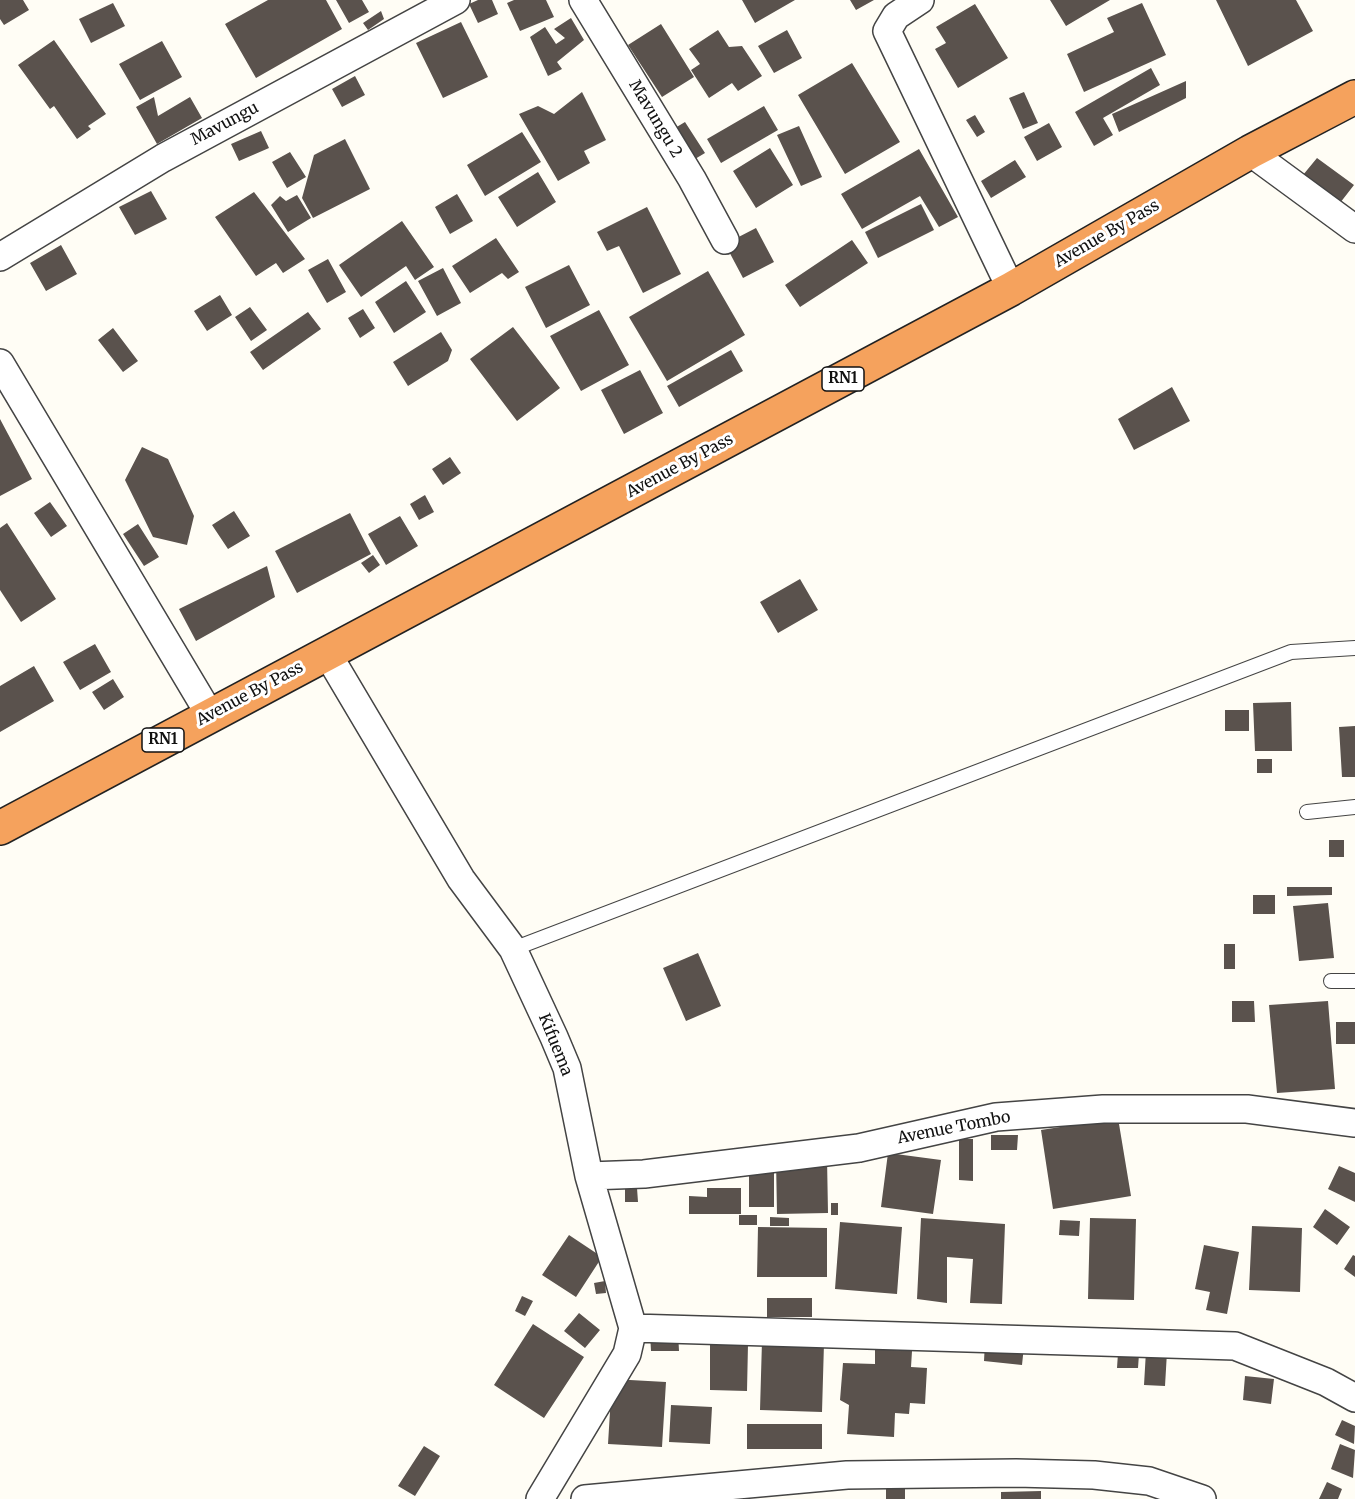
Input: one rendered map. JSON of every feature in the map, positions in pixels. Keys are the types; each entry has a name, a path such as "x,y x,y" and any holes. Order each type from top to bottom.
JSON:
{"highway":[{"name":"Avenue By Pass","path":"0,828 1011,289 1250,152 1355,97"}],"street":[{"name":"Mavungu","path":"0,256 162,158 456,0"},
{"name":"Mavungu 2","path":"583,0 692,178 726,240"},
{"path":"920,0 896,16 887,31 1011,289"},
{"path":"1250,152 1355,229"},
{"path":"0,363 210,715"},
{"name":"Kifuema","path":"327,653 461,879 513,949 567,1068 589,1176 633,1328"},
{"name":"Avenue Tombo","path":"589,1176 644,1173 859,1148 996,1117 1103,1109 1247,1109 1355,1123"},
{"path":"540,1499 627,1354 633,1328 1225,1345 1253,1352 1355,1398"},
{"path":"585,1499 847,1475 1016,1473 1094,1475 1146,1490 1202,1499"}],"lane":[{"path":"513,949 1291,652 1355,648"},
{"path":"1306,812 1355,807"},
{"path":"1331,981 1355,981"}],"building":[{"path":"0,0 23,0 29,10 4,25 0,19"},
{"path":"268,0 326,0 342,29 256,78 225,24"},
{"path":"336,0 362,0 369,12 349,23"},
{"path":"478,0 492,0 498,14 478,23 469,4"},
{"path":"514,0 546,0 554,17 520,31 507,3"},
{"path":"742,0 795,0 755,23"},
{"path":"850,0 874,0 856,10"},
{"path":"1050,0 1110,0 1066,26"},
{"path":"1216,0 1296,0 1313,31 1248,66"},
{"path":"113,3 125,26 91,43 79,19"},
{"path":"1142,3 1166,55 1084,92 1067,54 1114,32 1107,18"},
{"path":"975,4 1008,58 958,88 935,49 946,43 936,27"},
{"path":"381,11 384,19 368,30 363,23"},
{"path":"571,18 584,40 557,62 562,69 548,76 530,37 545,27 556,44 565,38 554,29"},
{"path":"461,22 488,77 443,98 416,43"},
{"path":"661,24 694,77 662,97 628,45"},
{"path":"718,30 729,47 742,46 762,76 738,91 732,83 709,98 691,70 700,64 689,49"},
{"path":"787,30 802,58 774,73 758,46"},
{"path":"54,40 106,114 88,126 91,129 77,139 54,106 50,109 18,65"},
{"path":"162,41 182,77 140,100 119,64"},
{"path":"852,63 900,142 845,174 798,95"},
{"path":"1151,68 1160,85 1103,118 1113,135 1094,146 1075,112"},
{"path":"355,76 365,95 342,107 332,89"},
{"path":"1186,81 1186,98 1119,132 1112,114"},
{"path":"582,92 606,140 584,151 590,163 558,181 519,114 538,106 554,114"},
{"path":"1024,92 1038,123 1023,129 1009,98"},
{"path":"154,97 158,116 190,97 202,118 157,144 136,107"},
{"path":"764,106 778,130 721,163 707,139"},
{"path":"975,115 985,132 977,137 966,120"},
{"path":"685,122 705,153 690,162 670,131"},
{"path":"1049,123 1062,147 1037,161 1024,137"},
{"path":"799,126 822,177 801,186 777,135"},
{"path":"261,131 269,148 239,161 231,144"},
{"path":"522,132 541,162 485,196 467,165"},
{"path":"345,139 370,189 313,218 302,198 314,155"},
{"path":"770,148 793,185 756,208 733,171"},
{"path":"919,149 958,217 939,227 920,196 862,229 841,194"},
{"path":"290,152 306,177 287,188 272,162"},
{"path":"1317,158 1354,185 1340,203 1303,175"},
{"path":"1015,160 1026,177 991,198 981,181"},
{"path":"538,172 556,202 517,227 498,197"},
{"path":"151,191 167,219 135,235 119,207"},
{"path":"254,192 305,259 283,273 276,263 256,276 215,217"},
{"path":"457,194 473,221 450,234 435,207"},
{"path":"297,195 311,218 288,232 271,205 280,196 286,201"},
{"path":"921,204 934,230 878,258 865,232"},
{"path":"647,207 681,274 643,293 619,246 607,251 597,232"},
{"path":"402,221 434,267 415,280 406,266 361,297 339,265"},
{"path":"756,228 774,262 743,278 725,244"},
{"path":"496,238 519,272 508,279 502,273 470,293 452,266"},
{"path":"852,240 868,263 800,307 785,285"},
{"path":"61,245 77,274 46,291 30,263"},
{"path":"328,259 346,292 327,303 308,270"},
{"path":"569,265 590,305 546,328 525,287"},
{"path":"443,268 461,303 437,316 418,281"},
{"path":"708,271 745,335 667,381 629,317"},
{"path":"406,281 426,312 394,333 375,302"},
{"path":"220,295 232,315 207,331 194,311"},
{"path":"250,307 267,330 251,341 235,317"},
{"path":"363,309 375,328 360,338 348,318"},
{"path":"599,310 629,365 581,391 550,336"},
{"path":"308,312 321,329 263,370 250,352"},
{"path":"513,327 560,388 517,421 470,359"},
{"path":"113,328 138,361 123,372 98,340"},
{"path":"441,332 452,350 448,361 408,386 393,362"},
{"path":"731,350 743,371 679,407 667,386"},
{"path":"640,370 663,413 624,434 601,390"},
{"path":"1172,387 1190,421 1134,450 1118,419"},
{"path":"0,419 32,479 0,496"},
{"path":"142,447 168,459 194,516 187,545 153,537 125,480"},
{"path":"450,457 461,473 443,485 432,469"},
{"path":"425,495 434,512 419,520 410,504"},
{"path":"50,502 67,526 51,537 34,513"},
{"path":"234,511 250,536 228,549 212,525"},
{"path":"350,513 371,554 297,593 275,551"},
{"path":"400,516 418,546 386,565 368,534"},
{"path":"7,523 56,599 21,622 0,590 0,528"},
{"path":"138,524 159,557 144,566 123,534"},
{"path":"373,555 380,565 369,573 361,563"},
{"path":"267,566 275,597 196,641 179,609"},
{"path":"800,579 818,610 778,633 760,602"},
{"path":"95,644 111,672 80,690 63,662"},
{"path":"34,666 54,701 0,732 0,686"},
{"path":"113,679 124,697 104,710 92,692"},
{"path":"1291,702 1292,751 1255,751 1253,703"},
{"path":"1225,710 1249,710 1249,731 1225,731"},
{"path":"1355,726 1355,777 1342,777 1339,727"},
{"path":"1257,759 1272,759 1272,773 1257,773"},
{"path":"1329,840 1344,840 1344,857 1329,857"},
{"path":"1287,887 1332,887 1332,895 1287,896"},
{"path":"1253,895 1275,895 1275,914 1253,914"},
{"path":"1328,903 1334,958 1299,961 1293,906"},
{"path":"1224,944 1235,944 1235,969 1224,969"},
{"path":"698,953 721,1006 686,1021 663,968"},
{"path":"1232,1001 1254,1001 1255,1022 1232,1022"},
{"path":"1328,1001 1335,1089 1277,1093 1269,1005"},
{"path":"1336,1022 1355,1022 1355,1044 1336,1044"},
{"path":"1118,1118 1131,1196 1053,1209 1041,1130"},
{"path":"991,1135 1018,1135 1017,1150 991,1150"},
{"path":"959,1139 973,1139 973,1181 959,1180"},
{"path":"888,1153 941,1160 933,1214 881,1207"},
{"path":"827,1158 828,1213 777,1214 776,1159"},
{"path":"749,1164 774,1164 774,1207 749,1207"},
{"path":"1339,1166 1355,1173 1355,1202 1328,1189"},
{"path":"625,1188 637,1188 638,1202 625,1202"},
{"path":"707,1188 741,1188 741,1214 689,1214 689,1196 707,1197"},
{"path":"831,1203 838,1203 838,1215 831,1215"},
{"path":"1325,1209 1350,1227 1337,1245 1313,1227"},
{"path":"739,1215 757,1215 757,1225 739,1225"},
{"path":"770,1217 789,1218 789,1226 770,1226"},
{"path":"921,1218 1005,1224 1002,1304 970,1303 973,1259 947,1257 947,1303 917,1299"},
{"path":"1090,1218 1136,1219 1134,1300 1088,1299"},
{"path":"1060,1220 1080,1221 1079,1236 1059,1235"},
{"path":"840,1222 902,1227 897,1294 835,1289"},
{"path":"1252,1226 1302,1228 1300,1292 1249,1290"},
{"path":"758,1227 827,1228 827,1277 757,1277"},
{"path":"569,1235 602,1257 576,1297 542,1275"},
{"path":"1204,1245 1239,1252 1227,1314 1206,1310 1210,1292 1195,1289"},
{"path":"1353,1255 1355,1256 1355,1277 1344,1269"},
{"path":"605,1281 606,1293 596,1294 594,1283"},
{"path":"522,1296 533,1301 525,1316 515,1311"},
{"path":"767,1298 812,1298 812,1317 767,1317"},
{"path":"579,1313 600,1330 585,1348 564,1331"},
{"path":"533,1324 584,1357 544,1418 494,1385"},
{"path":"678,1332 679,1351 651,1351 650,1333"},
{"path":"762,1341 824,1343 822,1412 760,1410"},
{"path":"985,1342 1024,1346 1022,1365 984,1361"},
{"path":"710,1343 748,1344 747,1391 710,1390"},
{"path":"875,1349 912,1351 911,1367 927,1368 925,1404 910,1403 909,1414 895,1413 894,1437 847,1434 849,1405 840,1400 843,1363 875,1364"},
{"path":"1146,1351 1167,1352 1165,1386 1144,1385"},
{"path":"1118,1353 1139,1354 1138,1368 1117,1368"},
{"path":"1245,1376 1274,1379 1271,1404 1243,1400"},
{"path":"612,1379 666,1382 662,1447 608,1444"},
{"path":"671,1405 712,1407 710,1444 669,1442"},
{"path":"1342,1420 1355,1426 1354,1444 1335,1435"},
{"path":"747,1424 822,1424 822,1449 747,1449"},
{"path":"1340,1444 1355,1450 1353,1478 1331,1469"},
{"path":"424,1446 440,1456 415,1496 398,1486"},
{"path":"1327,1482 1342,1489 1338,1499 1319,1499"},
{"path":"886,1484 905,1484 905,1499 886,1499"},
{"path":"1041,1491 1041,1499 1001,1499 1001,1492"}]}
